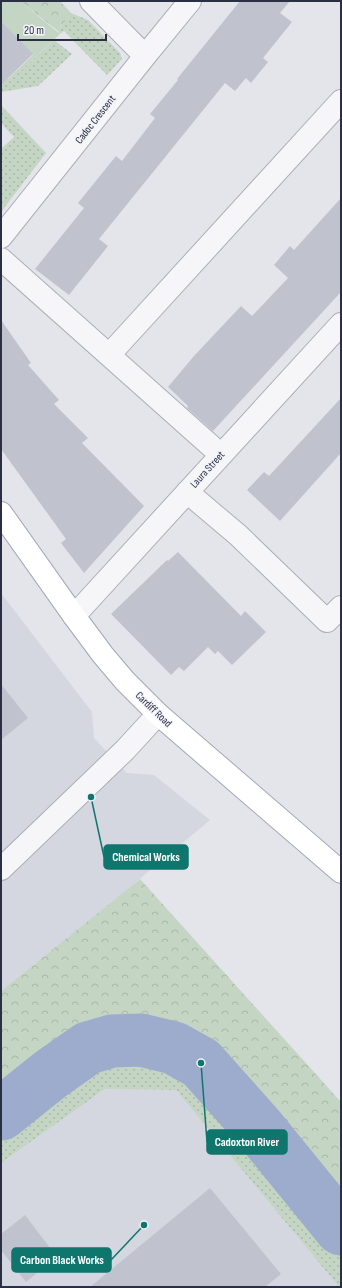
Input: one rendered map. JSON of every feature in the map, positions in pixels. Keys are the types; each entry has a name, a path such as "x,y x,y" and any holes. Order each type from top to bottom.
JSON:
{"main road":[{"name":"Cardiff Road","path":"1,513 74,616 121,676 158,714 341,872"}],"street":[{"path":"91,1 145,56"},
{"name":"Cadoc Crescent","path":"1,238 190,1"},
{"path":"109,355 341,101"},
{"path":"1,259 220,454"},
{"name":"Laura Street","path":"74,616 220,454 341,324"},
{"path":"187,492 238,535 327,621 341,607"},
{"path":"1,869 125,750 158,714"}],"shaded area":[{"path":"1,593 92,712 94,738 127,773 154,775 210,820 124,892 1,991"},
{"path":"105,1089 176,1090 339,1287 1,1287 1,1163"}],"green space":[{"path":"1,1 20,1 60,34 1,89 1,72 8,79 33,55 1,21"},
{"path":"20,1 60,1 71,13 58,31"},
{"path":"71,13 88,20 120,53 122,59 107,75 64,31 60,34 58,31"},
{"path":"54,40 72,54 38,86 1,92 1,89"},
{"path":"1,105 46,153 1,212 1,165 3,163 1,162 1,149 14,137 1,123"},
{"path":"140,879 341,1102 341,1235 195,1081 158,1061 121,1060 98,1065 1,1128 1,991"},
{"path":"112,1041 174,1048 341,1229 341,1287 339,1287 176,1090 105,1089 1,1163 1,1121"}],"building":[{"path":"240,1 290,1 280,13 292,22 263,58 268,62 251,83 246,78 235,91 225,83 99,239 108,246 69,295 35,269 84,208 78,203 116,156 122,161 155,118 150,114"},
{"path":"1,21 33,54 1,85"},
{"path":"341,198 341,292 213,431 187,408 188,406 168,387 194,356 241,306 252,316 288,278 274,265 290,246 294,250"},
{"path":"1,320 31,363 28,365 59,400 54,404 88,438 82,443 144,506 84,573 61,543 66,539 1,449"},
{"path":"341,398 341,453 280,521 247,490 264,472 269,476"},
{"path":"178,552 241,616 245,611 266,632 232,665 218,651 215,654 208,647 184,671 179,667 171,675 111,614 167,560 168,561"},
{"path":"1,684 28,718 1,740"},
{"path":"210,1188 281,1274 265,1287 90,1287"},
{"path":"25,1215 57,1257 26,1282 1,1250 1,1234"}],"waterway":[{"path":"1,1114 51,1074 88,1048 112,1041 141,1040 174,1048 201,1063 258,1127 341,1229"}],"place":[{"name":"Chemical Works","path":"91,797"},
{"name":"Cadoxton River","path":"201,1063"},
{"name":"Carbon Black Works","path":"144,1225"}]}
